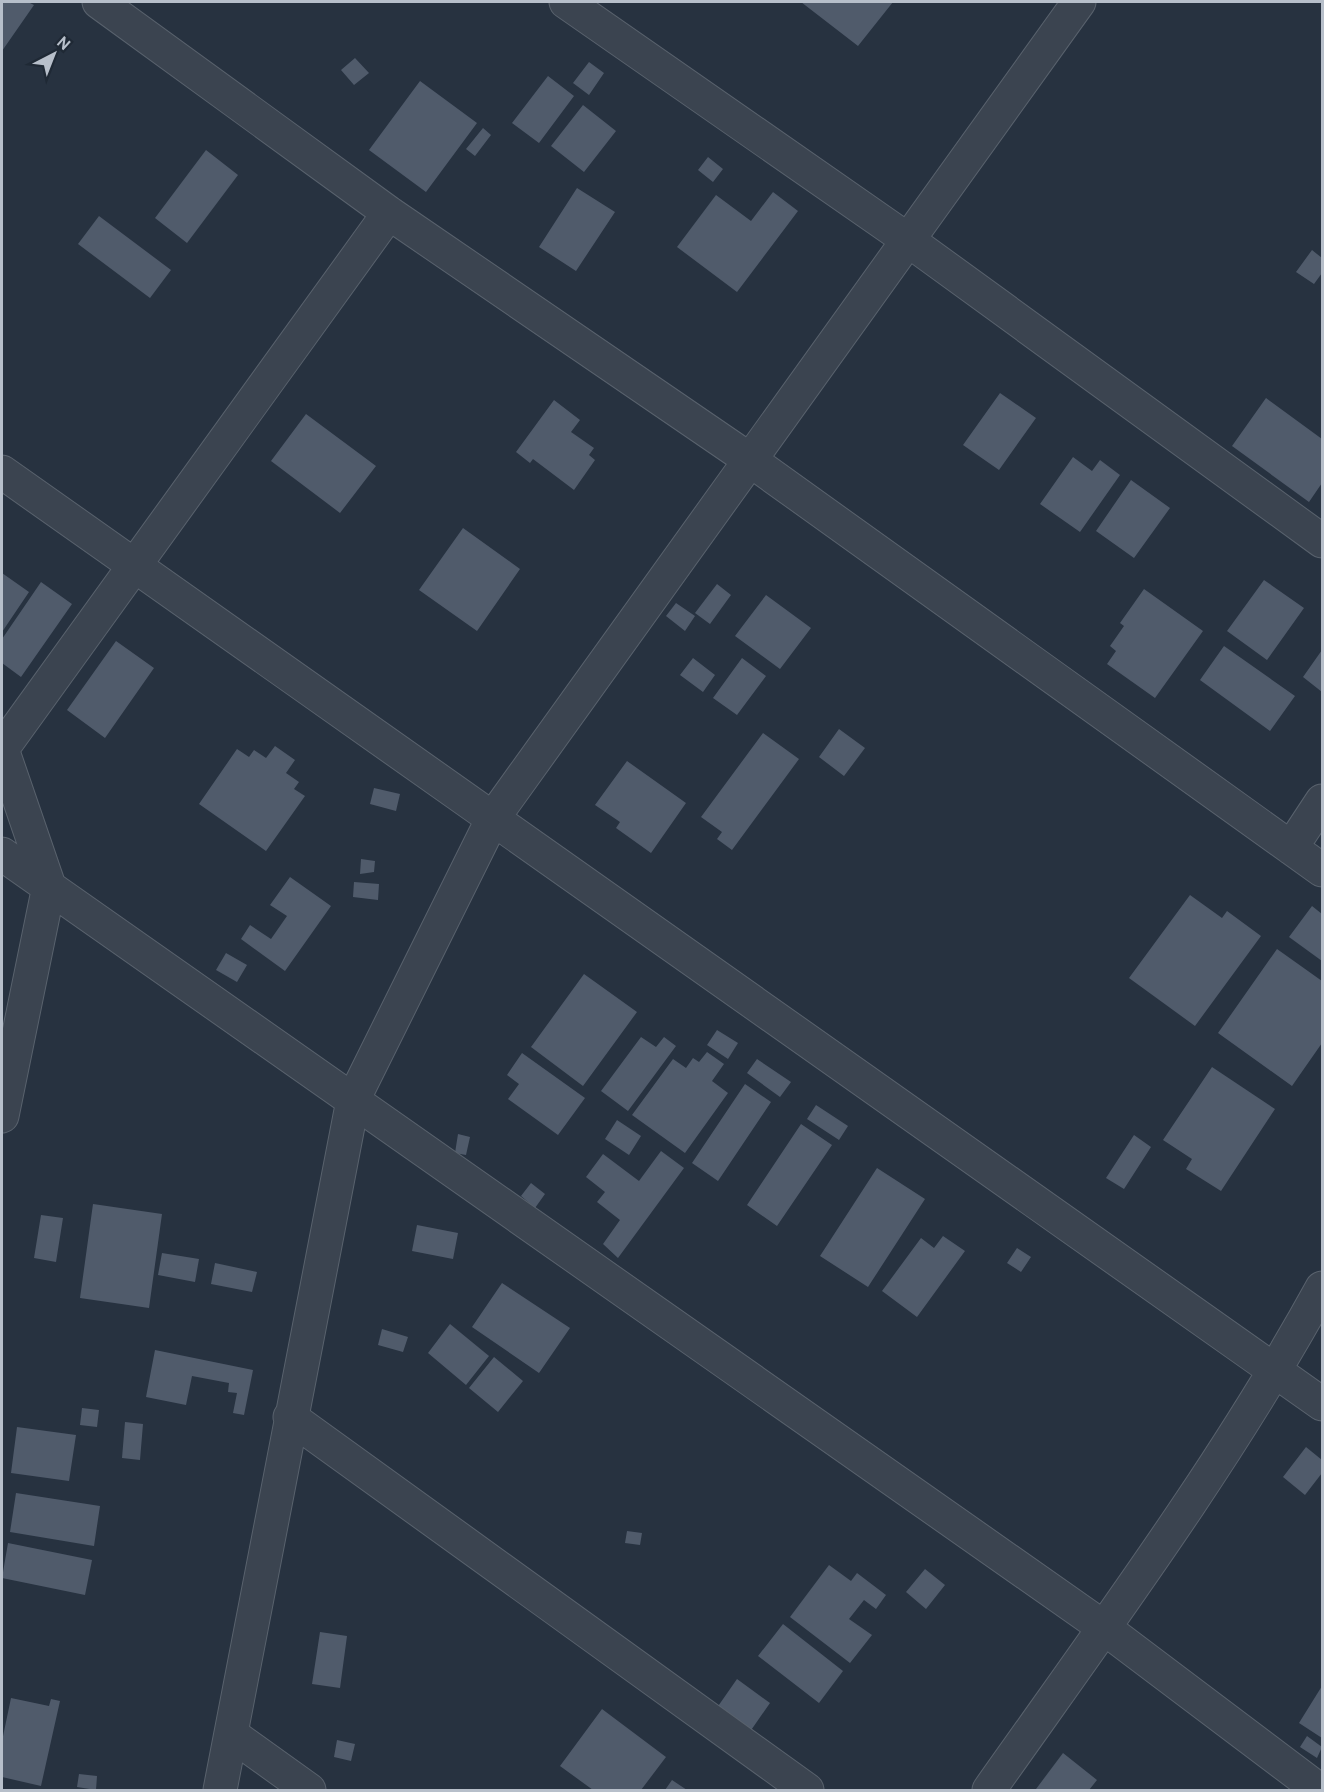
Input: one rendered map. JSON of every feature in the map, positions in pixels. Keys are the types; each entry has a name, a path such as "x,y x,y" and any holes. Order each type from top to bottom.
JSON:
{"street":[{"path":"99,2 389,213 750,460 1323,870"},
{"path":"566,2 908,240 1323,541"},
{"path":"220,1791 290,1417 353,1100 493,818 1079,2"},
{"path":"2,1116 50,886 2,749 389,213"},
{"path":"2,472 1323,1404"},
{"path":"1291,848 1323,801"},
{"path":"2,854 1103,1627 1319,1791"},
{"path":"989,1791 1276,1371 1323,1288"},
{"path":"290,1417 807,1791"},
{"path":"231,1734 309,1791"}],"building":[{"path":"2,2 28,2 34,5 2,51"},
{"path":"801,2 893,2 858,46"},
{"path":"355,58 369,73 354,85 341,70"},
{"path":"589,62 604,73 589,95 573,83"},
{"path":"548,76 574,96 539,143 512,123"},
{"path":"420,81 477,123 426,192 369,150"},
{"path":"583,105 616,131 584,172 551,146"},
{"path":"483,128 491,135 475,156 466,149"},
{"path":"206,150 238,175 187,243 155,218"},
{"path":"708,157 723,169 713,182 698,170"},
{"path":"577,188 615,212 576,271 539,247"},
{"path":"773,192 798,211 737,292 677,247 716,195 751,221"},
{"path":"99,216 171,270 150,298 78,244"},
{"path":"1312,250 1322,258 1322,273 1314,284 1296,272"},
{"path":"1000,393 1036,418 999,470 963,445"},
{"path":"1266,398 1322,439 1322,483 1309,502 1232,446"},
{"path":"554,400 580,420 571,432 594,448 589,455 595,460 574,490 533,459 530,463 516,452"},
{"path":"306,414 376,466 340,513 271,461"},
{"path":"1073,457 1092,471 1100,460 1120,475 1080,532 1040,504"},
{"path":"1131,480 1170,508 1134,558 1096,531"},
{"path":"463,528 520,569 477,631 419,590"},
{"path":"2,573 29,592 2,632"},
{"path":"1264,580 1304,608 1267,660 1227,631"},
{"path":"41,582 72,604 21,677 2,663 2,639"},
{"path":"717,584 731,595 710,624 695,613"},
{"path":"1144,589 1203,631 1155,698 1107,664 1116,651 1110,646 1124,626 1120,623"},
{"path":"766,595 811,628 780,669 735,636"},
{"path":"676,603 695,616 685,631 666,616"},
{"path":"116,641 154,668 105,738 67,710"},
{"path":"1224,646 1295,696 1270,731 1200,680"},
{"path":"1322,650 1322,692 1303,677"},
{"path":"693,658 715,675 703,692 680,675"},
{"path":"742,658 766,676 737,715 713,698"},
{"path":"839,729 865,748 844,776 819,757"},
{"path":"763,733 799,759 732,850 717,839 722,832 701,817"},
{"path":"275,746 295,760 286,773 299,782 294,789 305,796 266,851 199,804 237,749 249,757 254,750 266,758"},
{"path":"627,761 686,803 651,853 616,828 620,822 595,805"},
{"path":"374,788 400,794 396,811 370,804"},
{"path":"361,859 375,861 374,872 360,874"},
{"path":"290,877 331,906 285,971 241,939 250,925 271,939 287,916 270,905"},
{"path":"354,882 379,884 378,900 353,897"},
{"path":"1190,895 1222,918 1227,911 1261,936 1195,1026 1129,978"},
{"path":"1312,906 1322,914 1322,961 1289,937"},
{"path":"1277,949 1322,981 1322,1043 1292,1086 1218,1033"},
{"path":"226,953 247,965 237,982 216,970"},
{"path":"584,974 637,1012 583,1086 531,1047"},
{"path":"717,1030 738,1043 728,1059 707,1045"},
{"path":"641,1037 656,1047 664,1037 676,1046 628,1111 601,1091"},
{"path":"707,1052 724,1064 712,1081 728,1093 685,1153 632,1115 673,1059 686,1068 693,1058 699,1062"},
{"path":"522,1053 585,1098 558,1135 508,1099 519,1084 507,1075"},
{"path":"757,1059 791,1082 780,1097 747,1073"},
{"path":"1212,1067 1275,1109 1221,1191 1186,1169 1192,1159 1163,1140"},
{"path":"745,1084 771,1102 718,1181 692,1163"},
{"path":"816,1105 848,1126 839,1140 807,1119"},
{"path":"617,1120 641,1136 629,1155 605,1139"},
{"path":"801,1124 832,1145 777,1226 747,1205"},
{"path":"458,1134 470,1137 466,1155 455,1153"},
{"path":"1134,1135 1151,1147 1124,1189 1106,1178"},
{"path":"661,1151 684,1168 618,1258 603,1244 620,1220 597,1202 605,1192 586,1177 603,1154 639,1181"},
{"path":"877,1168 925,1199 868,1287 820,1256"},
{"path":"531,1183 545,1194 535,1208 521,1196"},
{"path":"93,1204 162,1214 149,1308 80,1298"},
{"path":"41,1215 63,1218 56,1262 34,1258"},
{"path":"417,1225 458,1233 453,1259 412,1251"},
{"path":"943,1236 965,1251 917,1317 882,1291 921,1238 934,1248"},
{"path":"1017,1248 1031,1257 1021,1272 1007,1263"},
{"path":"162,1253 199,1259 195,1282 158,1275"},
{"path":"215,1263 257,1272 252,1292 211,1284"},
{"path":"502,1283 570,1328 539,1373 472,1327"},
{"path":"450,1324 489,1356 466,1385 428,1353"},
{"path":"382,1329 408,1337 403,1352 378,1345"},
{"path":"155,1350 253,1370 244,1415 233,1413 237,1393 228,1392 229,1383 192,1376 186,1405 146,1397"},
{"path":"494,1357 523,1381 498,1412 469,1388"},
{"path":"82,1408 99,1410 97,1427 80,1425"},
{"path":"125,1422 143,1424 140,1460 122,1458"},
{"path":"17,1427 76,1435 69,1481 11,1473"},
{"path":"1306,1447 1322,1460 1322,1473 1305,1495 1283,1477"},
{"path":"16,1493 100,1506 94,1546 10,1532"},
{"path":"627,1531 642,1533 640,1545 625,1543"},
{"path":"8,1543 92,1560 85,1595 2,1578"},
{"path":"829,1565 851,1581 857,1573 886,1595 876,1609 864,1600 849,1619 872,1635 850,1663 790,1617"},
{"path":"925,1569 945,1585 926,1609 906,1592"},
{"path":"783,1624 843,1671 819,1703 758,1656"},
{"path":"320,1632 347,1636 340,1688 312,1684"},
{"path":"737,1679 770,1703 747,1736 714,1712"},
{"path":"1322,1686 1322,1738 1299,1723"},
{"path":"11,1698 49,1706 51,1699 60,1701 41,1786 2,1777 2,1741"},
{"path":"602,1709 666,1757 641,1790 593,1790 560,1766"},
{"path":"1307,1736 1322,1747 1317,1758 1300,1747"},
{"path":"337,1740 355,1744 351,1761 334,1757"},
{"path":"1063,1753 1097,1780 1089,1790 1036,1789"},
{"path":"79,1774 97,1776 96,1790 77,1787"},
{"path":"672,1780 687,1790 665,1790"}]}
